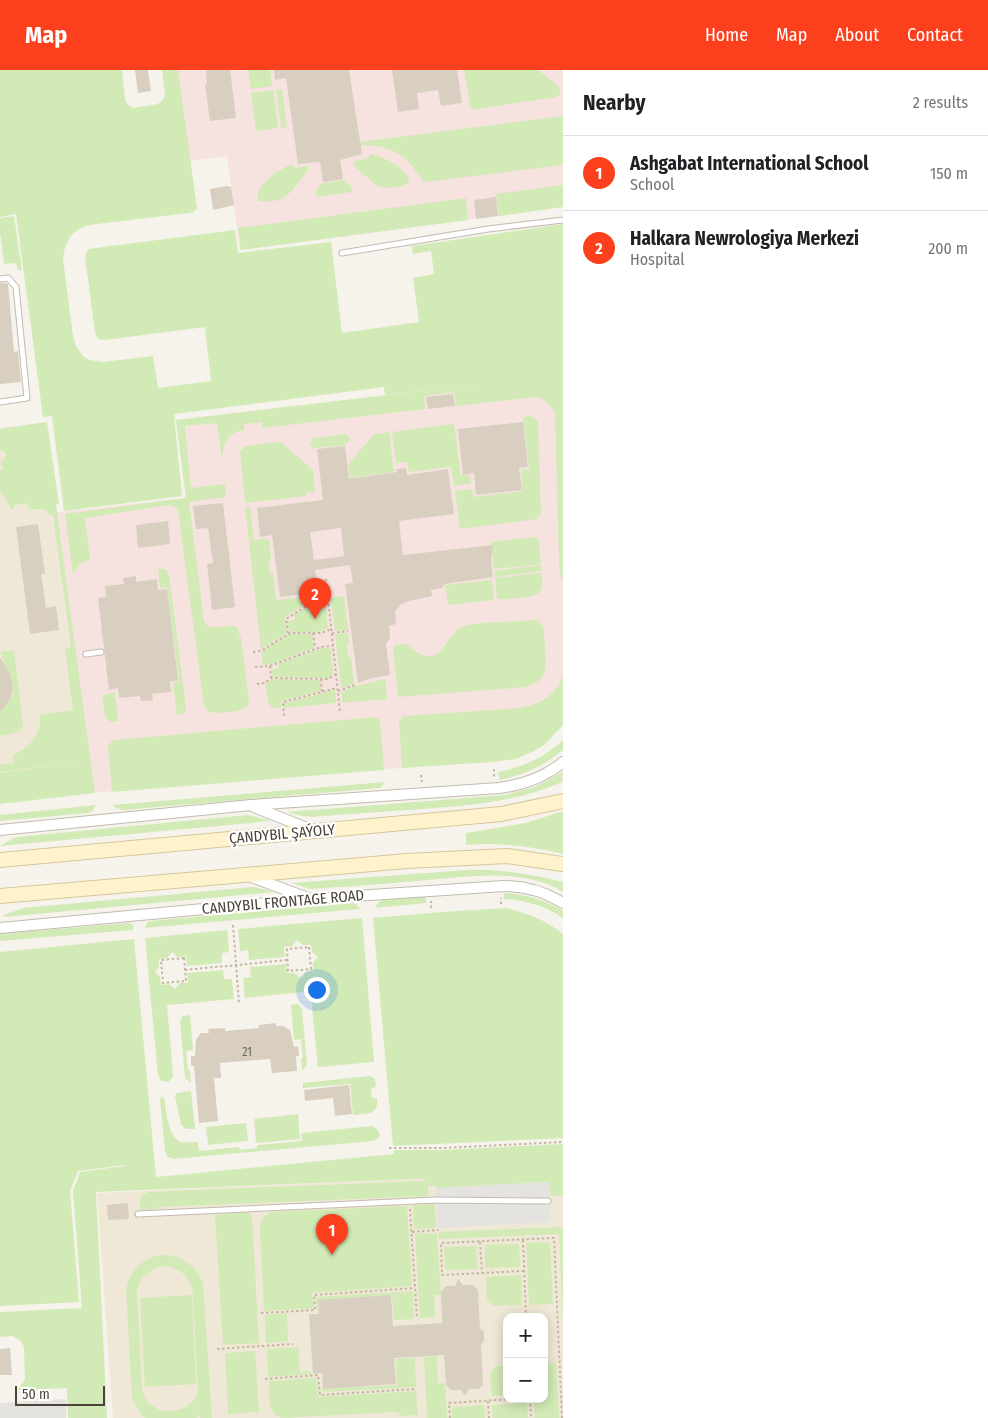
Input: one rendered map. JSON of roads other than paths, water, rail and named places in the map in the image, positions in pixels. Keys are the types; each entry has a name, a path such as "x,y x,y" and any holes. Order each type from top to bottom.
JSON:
{"main road":[{"name":"ÇANDYBIL ŞAÝOLY","path":"0,860 501,814 563,802"},
{"path":"7,896 243,874 491,856 563,864"}],"street":[{"path":"2,831 251,805 499,788 537,778 563,762"},
{"path":"251,805 313,831"},
{"path":"243,874 311,899"},
{"name":"CANDYBIL FRONTAGE ROAD","path":"0,928 311,899 514,886 538,891 563,903"},
{"path":"0,905 7,896"}],"lane":[{"path":"342,253 488,229 563,220"},
{"path":"0,278 8,278 16,287 27,398 0,402"},
{"path":"86,654 101,652"},
{"path":"138,1214 410,1201 548,1201"}],"place":[{"name":"Halkara Newrologiya Merkezi","path":"315,619"},
{"name":"Ashgabat International School","path":"332,1255"}]}
